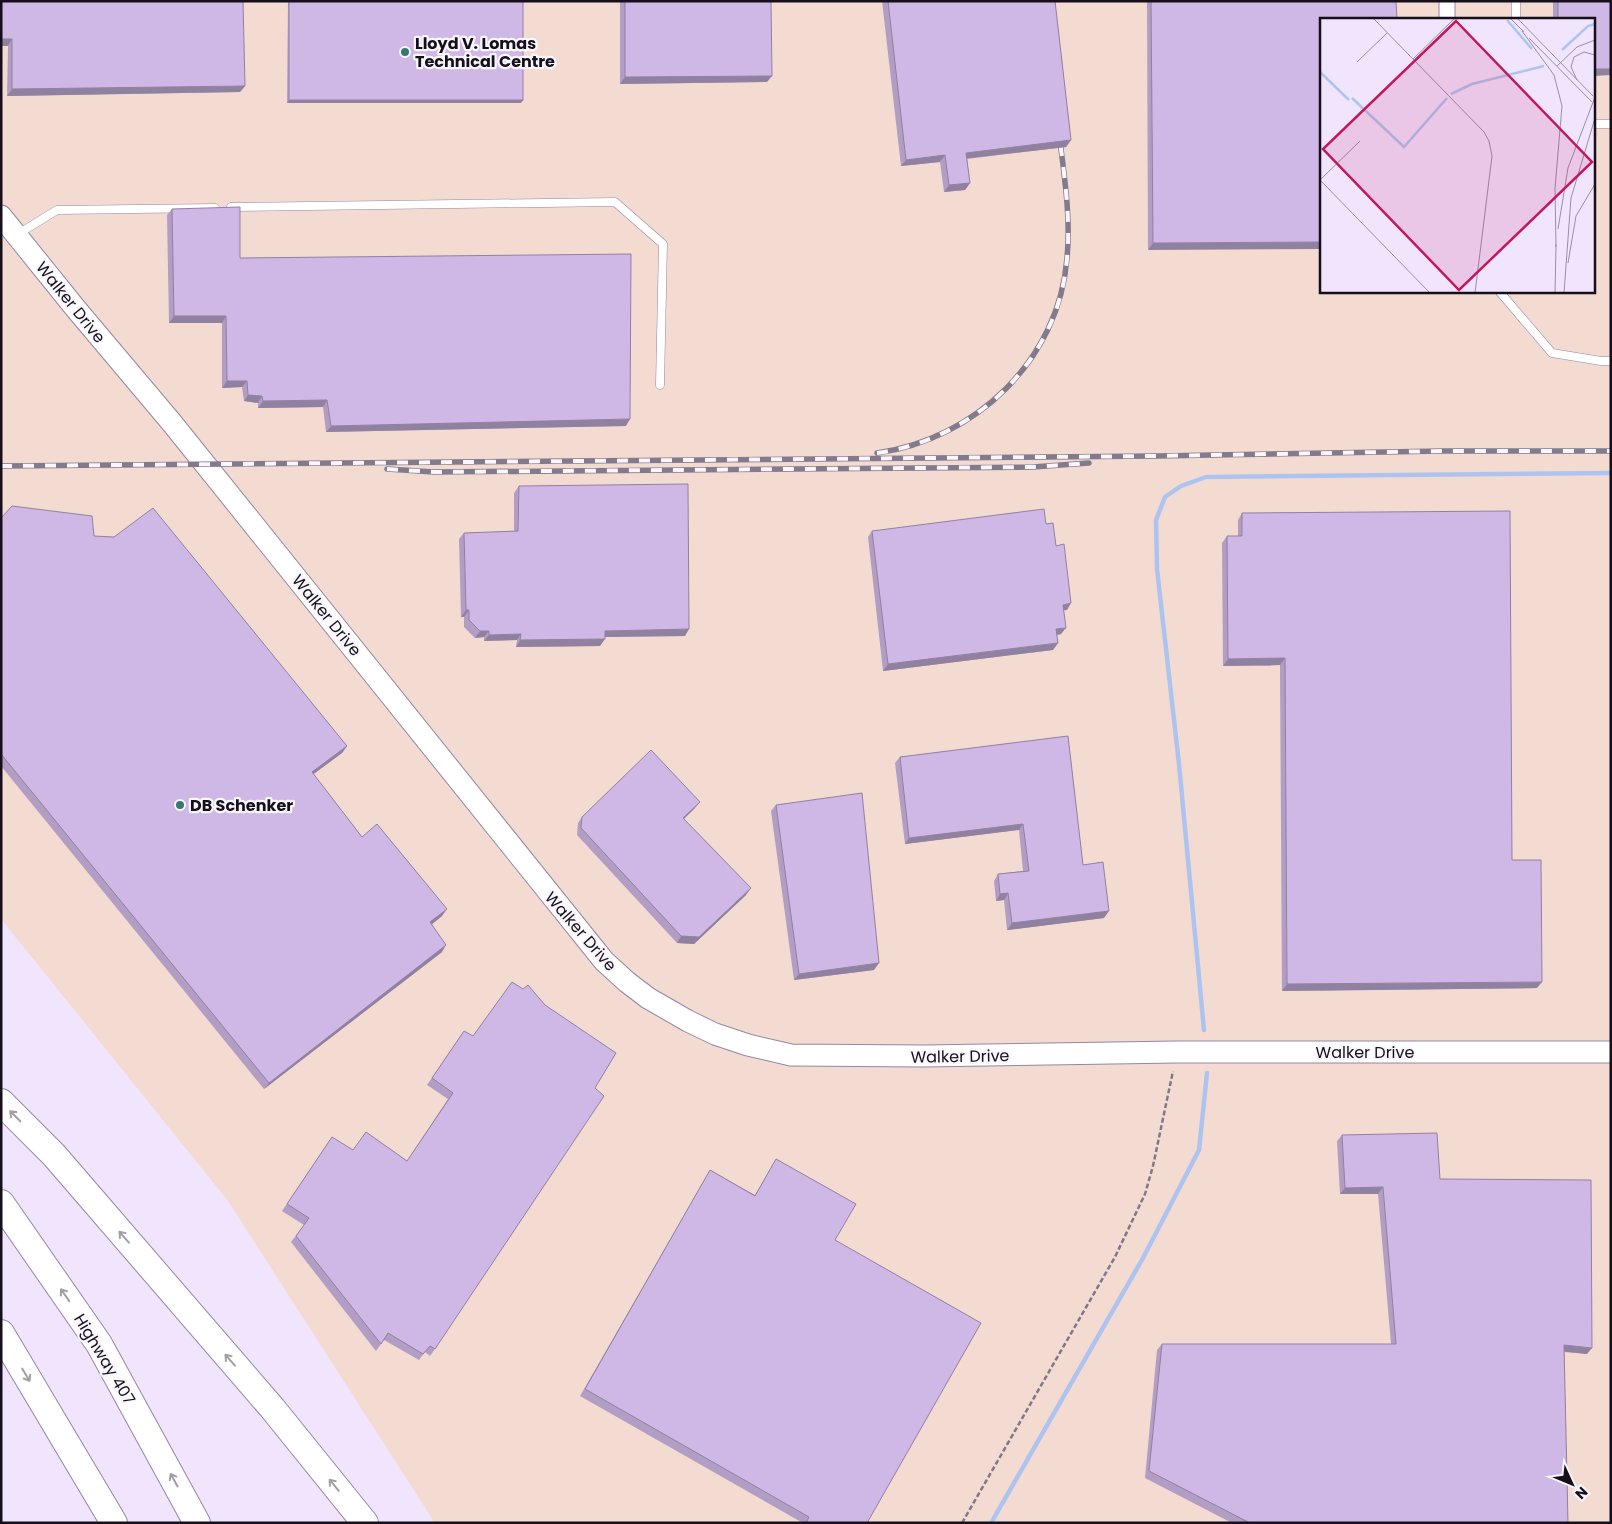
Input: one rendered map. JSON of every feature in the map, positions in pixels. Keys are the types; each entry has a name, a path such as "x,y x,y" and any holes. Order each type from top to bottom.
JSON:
{"highway":[{"path":"1,1102 54,1155 273,1409 364,1523"},
{"name":"Highway 407","path":"1,1203 99,1344 197,1523"},
{"path":"1,1333 114,1523"}],"street":[{"path":"1447,1 1447,18"},
{"name":"Walker Drive","path":"1,216 172,423 604,961 626,982 648,998 688,1021 715,1034 748,1045 791,1055 924,1056 1177,1052 1611,1052"}],"lane":[{"path":"1516,1 1516,18"},
{"path":"1594,124 1611,124"},
{"path":"16,235 57,210 614,202 663,244 660,385"},
{"path":"1500,292 1552,353 1611,361"}],"path":[{"path":"962,1523 1115,1257 1145,1194 1153,1166 1177,1052"}],"shaded area":[{"path":"1,1 1611,1 1611,1523 435,1523 228,1201 1,919"}],"building":[{"path":"1,1 243,1 245,86 12,89 12,39 1,39"},
{"name":"Lloyd V. Lomas Technical Centre","path":"289,1 523,1 523,100 289,100"},
{"path":"625,1 771,1 772,76 625,77"},
{"path":"888,1 1055,1 1071,140 966,153 970,183 949,185 945,155 906,160"},
{"path":"1151,1 1396,1 1397,18 1320,18 1320,242 1153,243"},
{"path":"1558,1 1611,1 1611,69 1594,69 1594,18 1558,18"},
{"path":"240,207 240,258 631,254 630,419 331,426 327,400 263,401 262,396 248,395 247,381 227,381 226,316 174,316 172,209"},
{"path":"688,484 689,629 605,631 605,639 520,640 521,634 489,635 489,631 480,631 469,620 469,610 466,610 464,533 518,531 519,486"},
{"name":"DB Schenker","path":"12,506 92,516 94,536 114,537 153,508 347,746 312,772 362,837 377,824 447,909 430,922 446,945 269,1083 1,754 1,518"},
{"path":"1044,509 1046,524 1053,523 1056,546 1064,544 1071,603 1063,605 1066,628 1056,629 1058,643 888,664 872,531"},
{"path":"1510,511 1512,860 1541,860 1542,982 1287,984 1285,658 1228,659 1227,536 1242,536 1242,513"},
{"path":"1068,736 1083,865 1103,862 1109,911 1012,923 1008,893 1000,894 998,874 1029,871 1023,824 909,838 900,757"},
{"path":"651,750 700,802 683,818 751,888 699,937 681,936 581,828 582,817"},
{"path":"862,793 879,963 799,974 776,805"},
{"path":"512,982 523,989 528,985 545,1005 616,1053 595,1088 604,1096 435,1349 430,1346 423,1354 388,1333 381,1344 296,1236 309,1218 287,1204 332,1137 353,1150 366,1132 407,1161 453,1093 432,1078 464,1031 473,1036"},
{"path":"1437,1133 1440,1179 1591,1180 1592,1348 1564,1345 1568,1523 1250,1523 1149,1471 1162,1344 1396,1344 1383,1187 1345,1188 1342,1135"},
{"path":"776,1159 856,1204 835,1240 981,1323 867,1523 806,1523 809,1517 585,1389 710,1170 755,1196"}],"waterway":[{"path":"1204,1030 1179,764 1157,569 1156,520 1165,497 1181,486 1206,477 1611,473"},
{"path":"991,1523 1143,1258 1199,1150 1207,1073"}],"railway":[{"path":"877,453 913,445 947,431 979,412 1006,388 1029,361 1048,330 1061,295 1068,243 1066,196 1059,133"},
{"path":"1,466 1156,456 1443,451 1611,451"},
{"path":"387,469 434,472 1033,467 1089,463"}],"place":[{"name":"Lloyd V. Lomas Technical Centre","path":"405,52"},
{"name":"DB Schenker","path":"180,805"}]}
